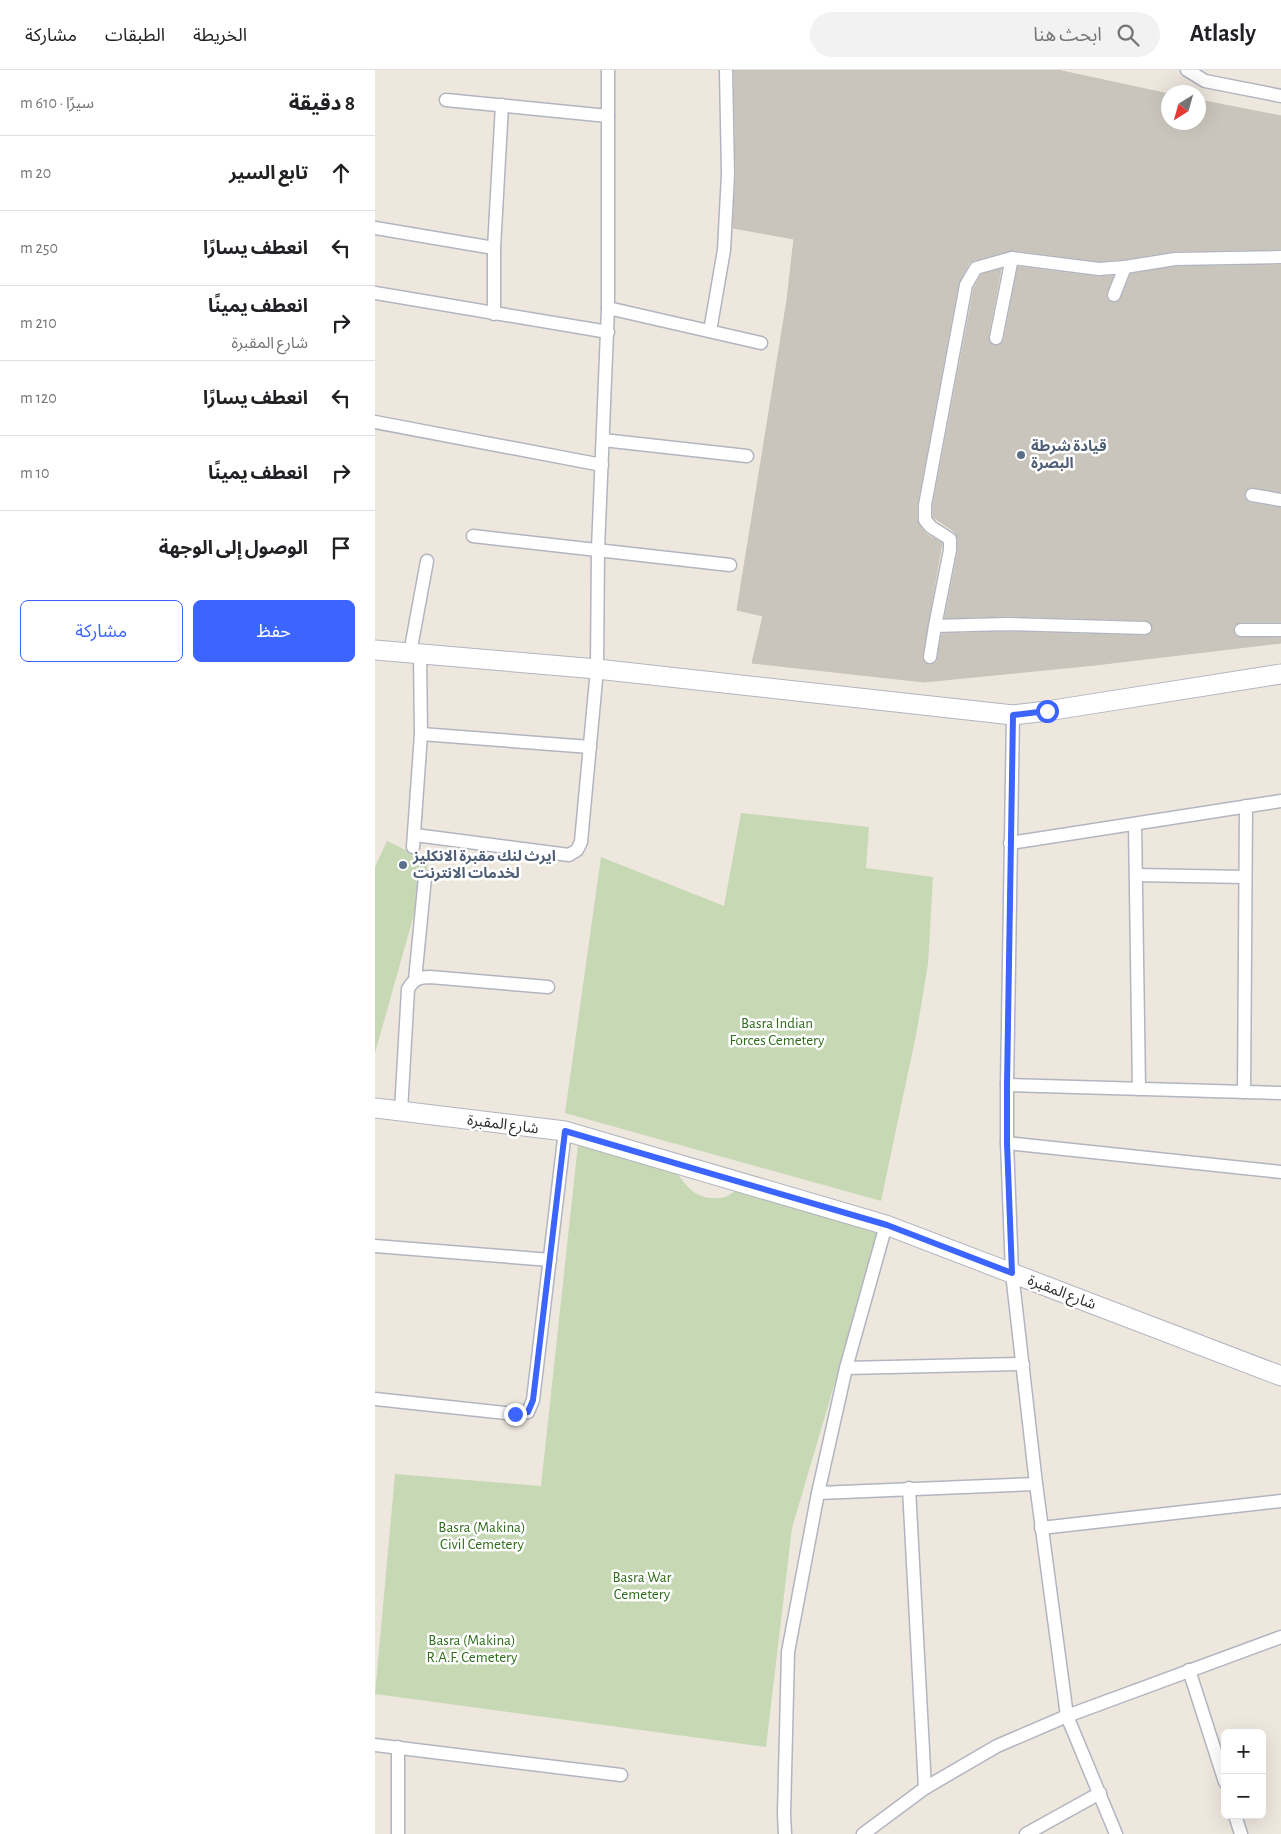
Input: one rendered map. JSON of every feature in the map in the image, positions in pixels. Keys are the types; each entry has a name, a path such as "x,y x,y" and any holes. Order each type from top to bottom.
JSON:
{"main road":[{"path":"375,650 597,669 1013,715 1039,713 1281,674"},
{"name":"شارع المقبرة","path":"375,1108 565,1131 887,1225 1281,1376"}],"street":[{"path":"427,561 415,653 421,734 414,841 569,855 577,850 581,842 597,669 598,549 608,332 608,70"},
{"path":"709,331 724,250 728,174 726,70"},
{"path":"1187,70 1205,81 1281,96"},
{"path":"446,100 608,116"},
{"path":"495,314 494,248 502,105"},
{"path":"375,228 494,248"},
{"path":"930,657 950,550 950,539 931,527 925,520 925,505 966,285 976,268 1012,258 1099,269 1175,259 1281,257"},
{"path":"996,338 1012,258"},
{"path":"1114,295 1125,267"},
{"path":"375,294 608,332"},
{"path":"608,308 761,343"},
{"path":"375,422 602,465"},
{"path":"603,440 747,456"},
{"path":"1252,494 1281,500"},
{"path":"473,536 730,565"},
{"path":"935,626 1007,624 1145,628"},
{"path":"1241,630 1281,630"},
{"path":"1013,715 1007,1085 1007,1143 1012,1273 1035,1484 1067,1716 1116,1834"},
{"path":"421,734 590,747"},
{"path":"1010,843 1281,801"},
{"path":"1244,1092 1246,806"},
{"path":"1135,824 1139,1089"},
{"path":"1135,875 1245,877"},
{"path":"415,980 425,877"},
{"path":"401,1111 408,989 415,980 421,977 430,977 549,987"},
{"path":"1007,1085 1281,1093"},
{"path":"375,1400 515,1414 528,1412 533,1400 565,1131"},
{"path":"1007,1143 1281,1172"},
{"path":"785,1834 788,1652 818,1492 846,1368 887,1225"},
{"path":"375,1246 550,1260"},
{"path":"846,1368 1023,1364"},
{"path":"818,1492 1035,1484"},
{"path":"909,1488 925,1788"},
{"path":"1041,1528 1281,1501"},
{"path":"863,1834 925,1788 997,1746 1067,1716 1281,1638"},
{"path":"1189,1670 1222,1774"},
{"path":"375,1745 621,1775"},
{"path":"398,1748 398,1834"},
{"path":"1026,1834 1100,1793"},
{"path":"1236,1819 1241,1834"}],"green space":[{"name":"Basra Indian Forces Cemetery","path":"741,813 869,827 866,868 933,877 928,964 917,1030 881,1201 565,1113 601,857 724,906"},
{"path":"387,841 429,861 375,1053 375,867"},
{"name":"Basra War Cemetery","path":"578,1144 677,1173 694,1192 706,1197 722,1198 739,1189 879,1233 792,1528 766,1747 375,1694 395,1474 541,1486"}],"building":[{"name":"قيادة شرطة البصرة","path":"734,70 1057,70 1161,92 1161,130 1206,130 1206,101 1281,116 1281,249 1175,251 1099,261 1013,250 969,263 958,284 917,505 917,520 926,534 942,543 922,656 925,664 932,665 937,662 942,634 1007,632 1149,635 1152,632 1152,625 1145,620 1007,616 945,618 958,552 958,539 955,532 933,517 933,506 974,288 981,275 1001,269 988,337 991,344 998,346 1004,340 1018,267 1098,277 1113,276 1106,296 1108,300 1115,303 1121,298 1131,274 1176,267 1281,265 1281,492 1253,487 1246,489 1244,494 1250,503 1281,508 1281,622 1241,622 1234,626 1233,630 1237,637 1281,638 1281,643 1095,665 924,682 752,663 763,616 737,610 787,300 794,239 733,228 736,174"}],"place":[{"name":"قيادة شرطة البصرة","path":"1021,455"},
{"name":"ايرث لنك مقبرة الانكليز لخدمات الانترنت","path":"403,865"}],"route":[{"path":"515,1414 528,1412 533,1400 565,1131 887,1225 1012,1273 1007,1143 1007,1085 1013,715 1047,711"}],"park label":[{"name":"Basra (Makina) Civil Cemetery","path":"482,1536"},
{"name":"Basra (Makina) R.A.F. Cemetery","path":"472,1648"}]}
